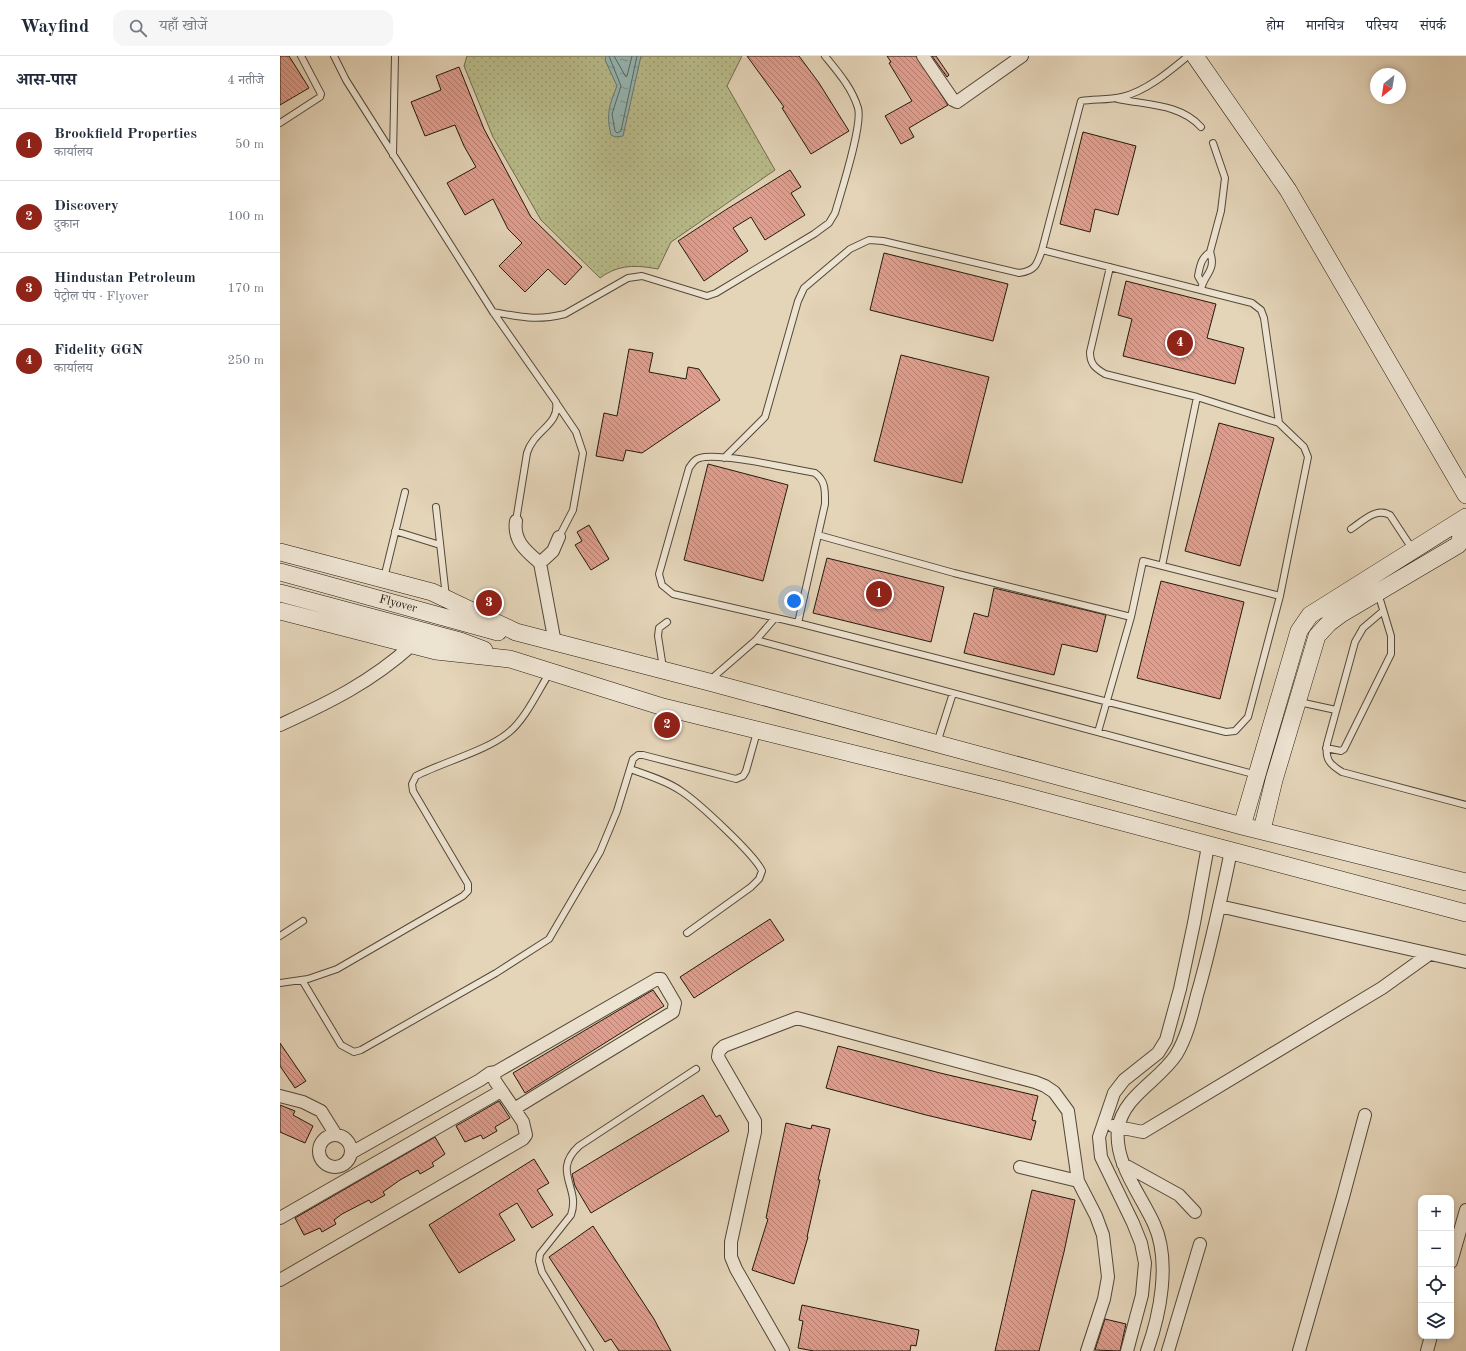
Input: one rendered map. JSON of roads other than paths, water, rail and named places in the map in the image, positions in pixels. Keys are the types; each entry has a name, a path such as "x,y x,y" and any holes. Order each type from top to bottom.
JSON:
{"main road":[{"path":"1195,56 1288,190 1466,495"},
{"path":"1262,830 1266,778 1299,631 1310,615 1390,565 1414,552 1462,520"},
{"path":"1242,826 1266,778 1298,702 1317,636 1329,623 1458,545 1461,540 1462,520"},
{"path":"280,552 432,592 516,632 555,643 664,670 1242,826 1466,882"},
{"path":"1390,565 1401,579"},
{"name":"Flyover","path":"280,572 500,633 516,632"},
{"name":"Flyover","path":"280,593 460,641 510,659"},
{"path":"280,611 436,651 510,659 663,708 1005,790 1208,846 1466,913"},
{"path":"1299,631 1317,636"}],"street":[{"path":"923,56 953,100 957,102 1022,56"},
{"path":"516,521 515,536 524,549 540,563 555,643"},
{"path":"540,563 553,551 560,537"},
{"path":"280,725 338,698 391,664 412,645"},
{"path":"1127,1351 1142,1295 1145,1263 1141,1243 1133,1223 1101,1157 1099,1137 1114,1093 1124,1080 1163,1047 1180,989 1208,846"},
{"path":"1147,1351 1162,1287 1163,1263 1155,1225 1123,1164 1119,1149 1119,1128 1122,1113 1129,1104 1168,1066 1182,1045 1193,1010 1214,928 1231,851"},
{"path":"1219,906 1378,942 1428,955 1466,962"},
{"path":"1194,923 1214,928"},
{"path":"1104,1122 1119,1128 1144,1132 1382,988 1428,955"},
{"path":"336,1135 322,1141 319,1151 322,1160 331,1166 336,1167 346,1162 351,1154 490,1073 496,1072 656,979 661,979 675,1003 673,1012 514,1109"},
{"path":"783,1351 736,1269 731,1257 731,1242 755,1132 755,1121 718,1057 719,1051 724,1046 797,1018 1045,1086 1054,1092 1068,1111 1078,1181 1096,1216 1103,1235 1108,1277 1104,1299 1087,1351"},
{"path":"280,1280 523,1140 526,1135 526,1130 495,1081 494,1076 496,1072"},
{"path":"280,1218 501,1091"},
{"path":"280,1096 303,1102 321,1111 336,1135 345,1139 351,1148 351,1154"},
{"path":"1299,1351 1344,1197 1365,1115"},
{"path":"1123,1164 1179,1195 1195,1212"},
{"path":"1020,1167 1078,1181"},
{"path":"1454,1252 1466,1210"},
{"path":"1168,1351 1200,1244"},
{"path":"1427,1351 1430,1339"}],"lane":[{"path":"280,123 321,94 301,56"},
{"path":"334,56 346,80 494,312 576,432 583,453 573,510 560,537"},
{"path":"393,155 395,56"},
{"path":"494,312 536,319 554,317 565,314 628,278 642,276 707,296 716,293 801,242 829,223 835,213 856,133 858,109 850,89 825,56"},
{"path":"1113,99 1131,94 1157,80 1170,72 1188,56"},
{"path":"724,458 766,417 798,301 804,288 850,249 869,240 883,241 1018,273 1030,271 1037,264 1042,250 1081,100 1113,99 1180,110 1194,118 1202,127"},
{"path":"1202,283 1207,279 1213,260 1210,252 1221,210 1224,178 1213,143"},
{"path":"1042,250 1252,303 1261,310 1264,318 1279,424"},
{"path":"1201,290 1202,283 1198,276 1199,271 1203,257 1210,252"},
{"path":"798,623 825,504 825,484 822,478 815,473 724,458 699,458 693,462 690,468 659,574 662,585 673,594 798,623 1107,703 1226,732 1235,730 1248,717 1280,596 1308,457 1304,447 1279,424 1196,397 1105,374 1094,367 1090,361 1090,352 1110,267"},
{"path":"1162,566 1196,397"},
{"path":"516,521 530,442 549,424 554,417 557,409 556,402"},
{"path":"384,579 405,492"},
{"path":"436,507 446,598"},
{"path":"1351,529 1376,513 1385,512 1390,515 1414,552"},
{"path":"395,531 440,546"},
{"path":"818,535 954,573 1131,617"},
{"path":"1098,732 1131,617 1143,561 1280,596"},
{"path":"1326,748 1342,751 1344,749 1391,654 1391,636 1378,593"},
{"path":"1383,611 1363,628 1354,642 1326,748 1326,756 1328,761 1342,772 1466,805"},
{"path":"708,682 756,640 775,618"},
{"path":"664,670 658,636 659,628 667,622"},
{"path":"756,640 1266,778"},
{"path":"280,983 323,975 337,969 463,896 468,891 468,884 413,791 412,784 416,776 494,742 507,734 520,720 550,672"},
{"path":"937,744 953,693"},
{"path":"1298,702 1336,710"},
{"path":"302,980 341,1045 354,1052 361,1050 424,1015 549,938 600,852 617,811 633,759 643,755 736,778 743,776 746,771 758,730"},
{"path":"630,769 680,790 696,803 753,857 762,871 759,879 751,887 686,934"},
{"path":"280,936 303,921"},
{"path":"590,1351 542,1272 538,1260 540,1254 571,1215 573,1208 566,1166 568,1160 579,1146 696,1069"}],"water":[{"path":"606,56 641,56 623,136 615,137 611,135 609,128 609,110 617,86 605,60"}],"place":[{"name":"Fidelity GGN","path":"1180,343"},
{"name":"Brookfield Properties","path":"879,594"},
{"name":"Hindustan Petroleum","path":"489,603"},
{"name":"Discovery","path":"667,725"}]}
